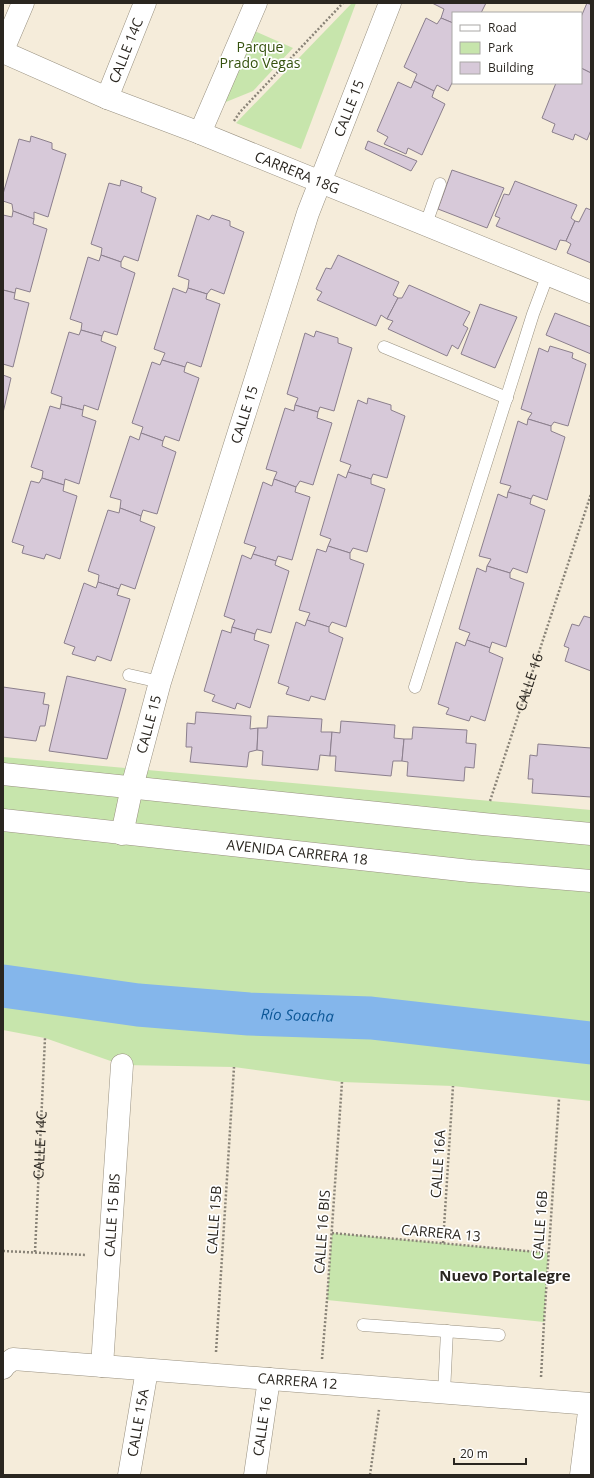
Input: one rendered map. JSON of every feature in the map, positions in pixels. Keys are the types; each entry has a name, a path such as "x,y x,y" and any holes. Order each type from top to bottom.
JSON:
{"street":[{"path":"3,51 23,3"},
{"name":"CALLE 14C","path":"107,98 145,3"},
{"path":"200,133 256,3"},
{"name":"CALLE 15","path":"122,834 132,787 160,682 308,213 390,3"},
{"name":"CARRERA 18G","path":"3,51 107,98 200,133 591,292"},
{"path":"3,774 591,834"},
{"name":"AVENIDA CARRERA 18","path":"3,820 470,871 591,881"},
{"name":"CALLE 15 BIS","path":"102,1366 122,1065"},
{"name":"CARRERA 12","path":"4,1366 13,1359 590,1404"},
{"name":"CALLE 15A","path":"128,1475 146,1370"},
{"name":"CALLE 16","path":"255,1475 269,1379"},
{"path":"581,1475 590,1404"}],"lane":[{"path":"426,224 440,184"},
{"path":"415,686 533,314 548,274"},
{"path":"384,347 506,398"},
{"path":"129,676 160,682"},
{"path":"363,1325 499,1335"},
{"path":"444,1393 447,1331"}],"path":[{"path":"221,142 240,112 343,3"},
{"name":"CALLE 16","path":"483,824 591,494"},
{"name":"CALLE 14C","path":"35,1252 45,1038"},
{"name":"CALLE 15B","path":"214,1375 234,1067"},
{"name":"CALLE 16 BIS","path":"320,1383 342,1082"},
{"name":"CALLE 16A","path":"442,1243 453,1086"},
{"name":"CALLE 16B","path":"540,1400 548,1253 559,1098"},
{"name":"CARRERA 13","path":"332,1233 548,1253"},
{"path":"3,1251 109,1255"},
{"path":"370,1475 381,1388"}],"green space":[{"path":"352,3 356,3 301,149 236,123"},
{"name":"Parque Prado Vegas","path":"250,29 293,48 253,91 221,104"},
{"path":"3,757 591,810 591,1101 453,1086 342,1082 234,1067 122,1065 45,1038 3,1030"},
{"path":"332,1233 548,1253 544,1322 327,1300"}],"building":[{"path":"432,3 486,3 482,12 452,12 452,23 441,18 444,9"},
{"path":"587,3 591,5 591,73 582,68 582,15"},
{"path":"426,18 437,24 441,18 452,23 452,83 448,91 437,85 434,91 414,81 417,74 404,67"},
{"path":"582,68 591,73 591,130 587,140 575,134 573,140 552,132 555,124 542,118 556,84 582,84"},
{"path":"414,81 434,91 432,97 445,104 422,155 408,148 406,154 384,144 388,137 377,131 398,82 411,88"},
{"path":"31,136 52,143 52,149 66,154 48,217 34,212 34,219 13,211 12,204 3,201 3,194 19,139 30,142"},
{"path":"368,141 417,161 411,171 365,149"},
{"path":"452,170 504,188 487,228 438,209"},
{"path":"121,180 142,187 141,192 156,198 138,261 124,256 121,262 101,255 102,248 91,244 109,183 120,186"},
{"path":"515,181 577,205 571,218 575,221 566,241 560,240 556,250 496,226 500,218 495,216 504,194 509,195"},
{"path":"586,208 591,210 591,263 567,253 571,244 566,241 575,221 579,222"},
{"path":"13,211 34,219 33,224 47,229 30,292 16,288 15,293 3,290 3,215 12,217"},
{"path":"197,215 209,220 212,215 230,221 230,226 244,232 224,294 211,289 207,294 188,288 189,280 178,276"},
{"path":"101,255 121,262 121,267 135,273 117,335 104,331 102,336 81,330 82,323 70,319 88,257 99,261"},
{"path":"338,255 399,282 393,295 398,298 387,319 381,315 376,326 317,300 322,292 316,289 326,268 331,269"},
{"path":"409,285 470,312 463,325 468,328 458,349 452,345 447,356 388,329 393,321 387,319 398,298 402,298"},
{"path":"173,288 186,293 188,288 207,294 206,299 220,304 201,367 187,362 185,367 162,360 165,353 154,349"},
{"path":"3,290 15,293 14,299 29,303 13,367 3,364"},
{"path":"480,304 517,317 495,368 461,354"},
{"path":"555,313 591,327 591,354 546,335"},
{"path":"81,330 102,336 101,341 116,347 98,410 84,405 83,410 61,404 62,397 51,393 69,332 79,335"},
{"path":"316,331 338,338 338,343 352,348 334,411 320,407 318,412 295,405 298,398 287,394 305,333 314,337"},
{"path":"550,346 573,353 572,358 586,364 568,426 554,422 551,426 528,419 532,413 521,409 539,348 548,352"},
{"path":"162,360 185,367 184,372 199,378 179,441 165,436 163,441 141,433 143,427 132,423 152,362 160,365"},
{"path":"3,375 11,378 3,413"},
{"path":"368,398 391,405 391,410 405,416 387,478 373,474 371,479 348,472 351,465 340,461 358,400 367,404"},
{"path":"61,404 83,410 82,416 96,421 79,484 65,479 64,485 42,478 43,471 31,467 50,406 60,409"},
{"path":"295,405 318,412 317,418 332,423 313,485 300,481 296,487 274,479 277,472 266,469 285,408 294,411"},
{"path":"528,419 551,426 551,431 565,437 547,500 533,495 531,499 508,492 511,486 500,483 518,421 527,425"},
{"path":"141,433 163,441 162,446 176,452 157,514 143,510 141,516 120,508 121,500 110,497 130,436 139,440"},
{"path":"348,472 371,479 371,484 385,489 367,552 353,548 350,553 328,546 331,539 320,535 338,474 346,478"},
{"path":"42,478 64,485 63,491 77,496 60,559 46,554 44,559 22,553 24,546 12,542 31,481 39,483"},
{"path":"274,479 296,487 295,492 310,497 292,560 278,556 276,561 253,554 256,547 244,543 263,482 272,486"},
{"path":"508,492 531,499 530,504 545,510 527,573 513,568 510,573 487,566 491,559 479,556 498,494 507,498"},
{"path":"120,508 141,516 140,521 155,527 135,589 121,584 119,589 98,582 99,575 88,571 108,510 119,513"},
{"path":"328,546 350,553 350,559 364,564 346,627 332,622 329,627 307,620 310,613 299,610 317,549 326,552"},
{"path":"253,554 276,561 275,565 289,571 271,633 257,629 255,634 232,627 235,620 224,616 242,555 251,559"},
{"path":"487,566 510,573 510,578 524,583 506,647 492,642 490,648 467,640 470,633 459,629 477,568 486,572"},
{"path":"98,582 119,589 117,595 130,599 111,661 97,656 95,661 72,654 75,647 64,643 84,583 96,588"},
{"path":"584,616 591,618 591,671 565,661 569,648 564,646 572,624 579,626"},
{"path":"307,620 329,627 329,632 343,638 325,700 311,696 309,701 286,694 289,687 278,683 296,622 305,626"},
{"path":"232,627 255,634 254,640 269,645 250,708 237,703 235,709 212,701 215,695 204,691 222,630 231,633"},
{"path":"467,640 490,648 489,652 503,658 485,721 471,716 469,721 446,714 449,708 438,704 456,642 465,646"},
{"path":"67,676 126,689 107,759 49,751"},
{"path":"3,687 45,693 43,704 49,705 45,726 40,726 36,741 3,737"},
{"path":"196,712 251,716 250,729 258,728 257,750 249,752 247,767 190,762 192,747 186,747 187,723 195,724"},
{"path":"268,716 322,719 321,732 332,732 330,756 320,755 318,770 262,765 263,751 257,750 258,728 267,728"},
{"path":"341,721 395,725 394,738 404,739 402,761 393,761 391,776 335,771 336,756 330,756 332,732 340,733"},
{"path":"413,727 467,730 466,743 476,744 474,768 465,767 464,781 407,776 408,762 402,761 404,739 412,739"},
{"path":"538,744 591,748 591,797 532,793 533,779 528,779 530,755 537,756"}],"waterway":[{"name":"Río Soacha","path":"3,986 138,1005 249,1014 371,1018 591,1043"}],"district":[{"name":"Nuevo Portalegre","path":"505,1276"}]}
